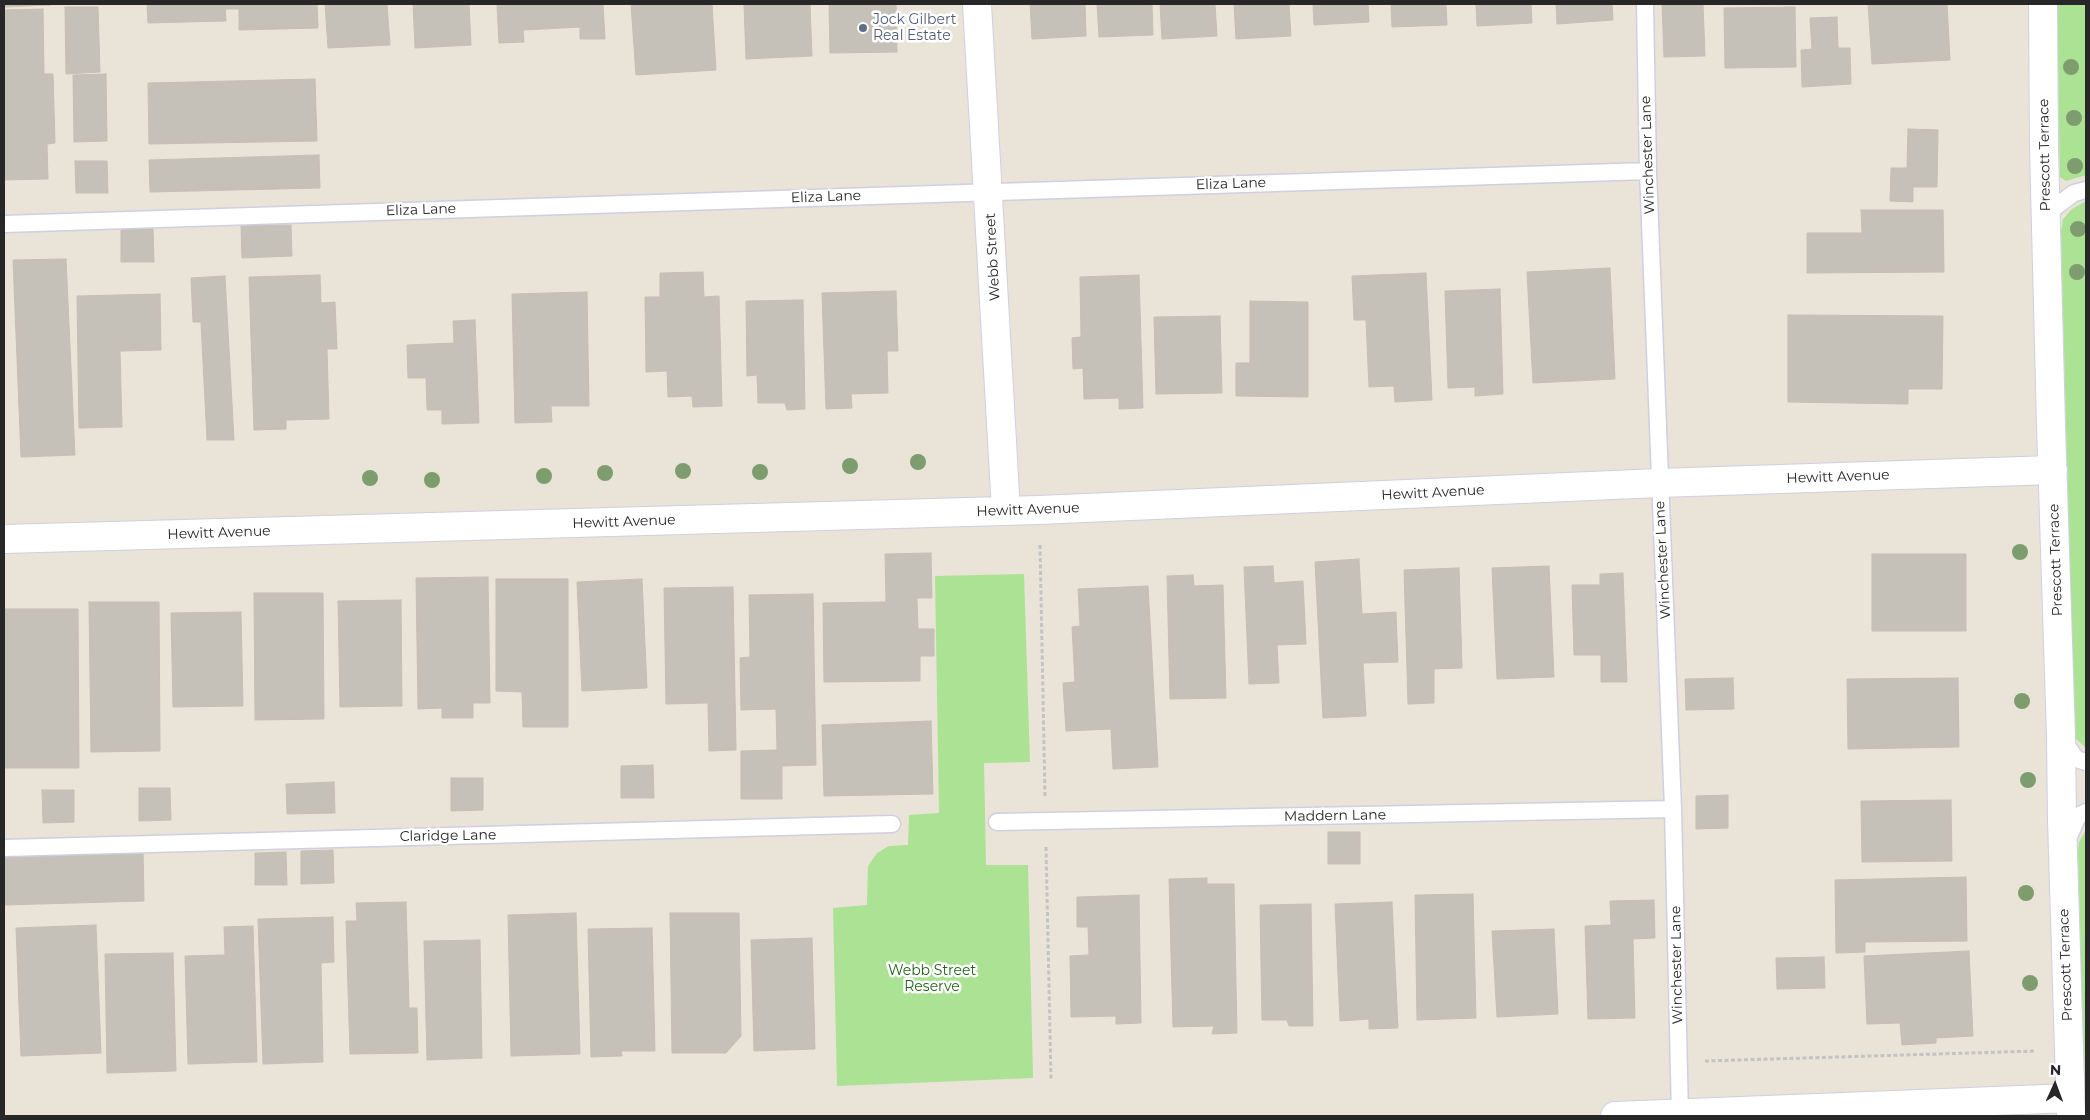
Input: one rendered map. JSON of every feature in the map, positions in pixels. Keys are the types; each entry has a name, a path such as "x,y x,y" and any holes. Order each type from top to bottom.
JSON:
{"street":[{"name":"Webb Street","path":"977,4 1006,511"},
{"name":"Prescott Terrace","path":"2044,4 2046,214 2070,1107"},
{"name":"Hewitt Avenue","path":"4,539 1006,511 1660,483 2053,470"},
{"path":"1615,1116 2070,1107"}],"lane":[{"name":"Winchester Lane","path":"1645,4 1648,171 1674,810 1680,1114"},
{"name":"Eliza Lane","path":"4,224 1648,171"},
{"path":"2046,214 2074,193 2086,190"},
{"path":"2061,736 2076,760 2086,762"},
{"name":"Maddern Lane","path":"996,822 1674,810"},
{"path":"2063,850 2078,816 2086,812"},
{"name":"Claridge Lane","path":"4,848 892,824"}],"path":[{"path":"1697,1061 2040,1051"}],"green space":[{"path":"2057,4 2086,4 2086,175 2066,181 2060,177"},
{"path":"2086,201 2086,748 2074,737 2061,231 2063,219 2072,209"},
{"name":"Webb Street Reserve","path":"1024,574 1030,762 984,763 986,865 1028,865 1033,1078 837,1086 833,908 867,905 868,866 877,853 889,846 908,845 909,815 939,813 935,576"},
{"path":"2086,830 2085,1116 2078,851 2079,842"}],"building":[{"path":"4,4 51,4 51,5 4,7"},
{"path":"147,4 225,4 226,21 148,23"},
{"path":"226,4 317,4 318,28 239,30 239,9 226,9"},
{"path":"325,4 387,4 390,45 328,48"},
{"path":"413,4 469,4 471,45 415,48"},
{"path":"497,4 603,4 605,39 580,39 580,27 523,30 524,42 499,43"},
{"path":"631,4 712,4 716,70 636,75"},
{"path":"744,4 810,4 812,56 746,59"},
{"name":"Jock Gilbert Real Estate","path":"829,4 896,4 897,52 830,53"},
{"path":"1030,4 1085,4 1086,36 1032,39"},
{"path":"1097,4 1152,4 1153,35 1099,37"},
{"path":"1160,4 1215,4 1217,36 1162,39"},
{"path":"1234,4 1289,4 1291,36 1236,39"},
{"path":"1313,4 1368,4 1369,22 1314,25"},
{"path":"1391,4 1446,4 1447,25 1392,27"},
{"path":"1476,4 1531,4 1532,23 1477,26"},
{"path":"1556,4 1612,4 1613,20 1557,24"},
{"path":"1662,4 1703,4 1705,56 1664,57"},
{"path":"1868,4 1947,4 1950,60 1872,64"},
{"path":"65,7 98,7 100,72 66,74"},
{"path":"1795,7 1796,67 1725,68 1724,8"},
{"path":"43,9 44,74 53,74 55,143 47,144 48,179 4,180 4,10"},
{"path":"1837,17 1838,48 1850,48 1851,84 1802,87 1801,50 1812,49 1810,18"},
{"path":"106,74 107,141 74,142 73,75"},
{"path":"315,79 317,141 149,144 148,83"},
{"path":"1908,129 1938,130 1937,187 1913,187 1913,202 1890,201 1891,168 1907,168"},
{"path":"319,155 320,188 150,192 149,160"},
{"path":"75,161 107,161 108,193 76,193"},
{"path":"1861,210 1943,210 1944,272 1807,273 1807,233 1862,233"},
{"path":"291,225 292,256 242,258 241,226"},
{"path":"153,229 154,262 121,262 121,230"},
{"path":"66,259 75,455 21,457 13,260"},
{"path":"1610,268 1615,379 1533,383 1527,272"},
{"path":"703,272 704,297 719,296 722,406 693,407 692,396 668,397 667,371 646,372 645,297 660,297 660,273"},
{"path":"1426,273 1432,400 1395,402 1394,386 1369,387 1366,320 1354,320 1352,276"},
{"path":"320,275 321,303 335,302 337,349 327,349 329,419 286,420 286,429 254,430 249,277"},
{"path":"1139,275 1143,408 1119,409 1119,398 1084,399 1083,368 1073,369 1072,338 1081,337 1080,277"},
{"path":"225,276 234,440 207,440 201,322 193,322 191,278"},
{"path":"1500,289 1503,394 1475,396 1475,387 1448,388 1445,291"},
{"path":"896,291 898,351 887,351 888,393 851,394 852,408 826,409 822,293"},
{"path":"587,292 589,406 551,406 552,422 515,423 512,294"},
{"path":"160,294 161,350 120,351 122,427 79,428 77,296"},
{"path":"803,300 805,409 787,410 785,403 758,403 757,375 747,376 746,301"},
{"path":"1250,301 1308,302 1308,397 1236,396 1236,363 1250,363"},
{"path":"1788,315 1943,316 1942,389 1908,389 1908,404 1788,402"},
{"path":"1220,316 1222,393 1156,394 1154,317"},
{"path":"475,320 479,423 442,424 442,410 427,410 426,378 408,378 407,345 454,343 453,321"},
{"path":"931,553 932,598 917,598 918,629 934,629 934,656 920,656 920,681 824,682 823,603 886,602 885,554"},
{"path":"1872,554 1966,554 1966,631 1872,631"},
{"path":"1359,559 1362,614 1396,612 1398,662 1363,663 1366,716 1323,718 1315,562"},
{"path":"1273,566 1274,583 1303,581 1306,644 1277,645 1279,683 1249,684 1244,567"},
{"path":"1549,566 1554,677 1497,679 1492,568"},
{"path":"1459,568 1462,668 1434,669 1434,703 1408,704 1404,570"},
{"path":"1623,573 1627,682 1601,682 1601,655 1574,655 1572,585 1600,585 1600,574"},
{"path":"1193,575 1194,586 1223,585 1226,698 1170,699 1167,576"},
{"path":"488,577 490,703 473,703 473,718 442,718 442,708 418,709 416,578"},
{"path":"496,579 568,579 568,727 523,727 522,692 496,691"},
{"path":"642,579 647,688 582,691 577,582"},
{"path":"1148,586 1158,767 1113,769 1111,729 1066,731 1063,683 1075,682 1072,627 1080,626 1078,589"},
{"path":"733,587 736,750 709,751 708,703 666,704 664,588"},
{"path":"254,593 323,593 324,719 255,720"},
{"path":"813,594 816,765 782,766 782,799 741,799 741,751 777,750 776,709 741,710 740,658 750,657 749,595"},
{"path":"401,600 402,706 340,707 338,601"},
{"path":"89,602 159,602 160,751 91,752"},
{"path":"4,609 78,609 79,768 4,768"},
{"path":"241,612 243,706 173,707 171,613"},
{"path":"1733,678 1734,709 1686,710 1685,679"},
{"path":"1958,678 1959,747 1848,749 1847,679"},
{"path":"931,721 933,794 824,796 822,725"},
{"path":"653,765 654,798 621,798 621,766"},
{"path":"451,778 483,778 483,810 451,811"},
{"path":"334,782 335,813 287,814 286,784"},
{"path":"139,788 170,788 171,820 139,821"},
{"path":"42,790 74,790 74,822 43,823"},
{"path":"1728,795 1728,828 1696,829 1696,796"},
{"path":"1951,800 1952,861 1862,862 1861,801"},
{"path":"1328,832 1360,832 1360,864 1328,864"},
{"path":"143,849 144,901 4,905 4,853"},
{"path":"333,850 334,883 301,884 301,851"},
{"path":"286,852 287,885 255,885 255,853"},
{"path":"1966,877 1967,941 1865,942 1865,952 1836,953 1835,880"},
{"path":"1207,878 1207,884 1234,884 1237,1033 1212,1034 1214,1026 1173,1027 1169,879"},
{"path":"1473,894 1476,1018 1417,1020 1415,895"},
{"path":"1139,895 1141,1023 1116,1024 1116,1016 1071,1017 1070,956 1089,955 1088,927 1077,927 1077,897"},
{"path":"1654,900 1655,938 1633,939 1635,1018 1588,1019 1585,926 1611,925 1610,901"},
{"path":"406,902 409,1008 417,1008 418,1053 350,1054 346,921 357,921 356,903"},
{"path":"1392,902 1398,1028 1369,1029 1369,1019 1340,1021 1335,904"},
{"path":"1311,904 1313,1026 1289,1026 1287,1020 1262,1020 1260,905"},
{"path":"576,913 580,1054 511,1056 508,915"},
{"path":"670,913 739,913 741,1036 726,1053 672,1053"},
{"path":"333,917 334,962 321,963 323,1062 263,1064 258,919"},
{"path":"96,925 101,1053 21,1056 16,928"},
{"path":"253,926 257,1062 188,1064 185,956 225,955 224,927"},
{"path":"652,928 655,1051 621,1051 622,1056 591,1057 588,929"},
{"path":"1554,929 1558,1014 1497,1017 1492,931"},
{"path":"812,938 815,1049 754,1051 751,940"},
{"path":"480,940 482,1058 427,1060 424,941"},
{"path":"1969,951 1973,1036 1936,1038 1936,1043 1902,1045 1900,1023 1867,1024 1864,956"},
{"path":"173,953 176,1071 107,1073 105,954"},
{"path":"1824,957 1825,988 1777,989 1776,958"}],"place":[{"name":"Jock Gilbert Real Estate","path":"863,28"}]}
